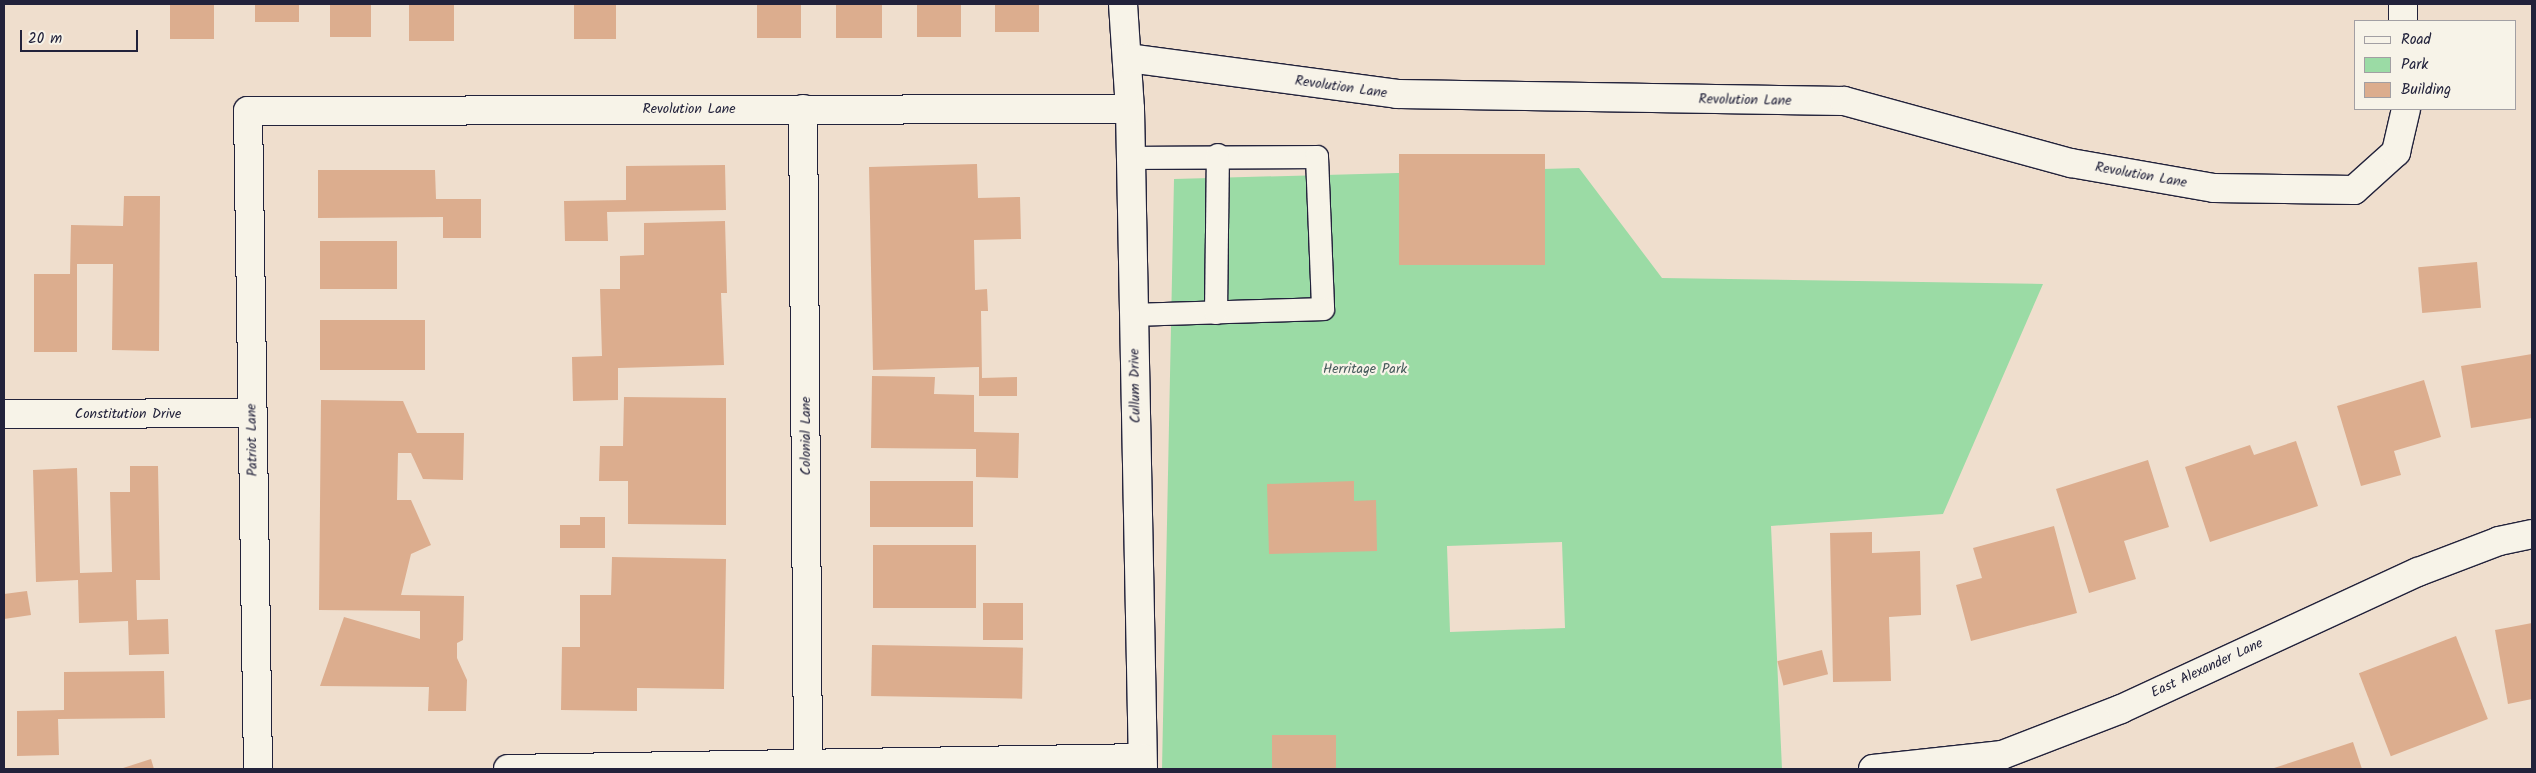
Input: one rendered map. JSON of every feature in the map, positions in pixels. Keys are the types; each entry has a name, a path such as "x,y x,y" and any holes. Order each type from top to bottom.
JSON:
{"street":[{"name":"Cullum Drive","path":"1123,4 1130,108 1142,764"},
{"path":"2403,4 2403,20"},
{"name":"Revolution Lane","path":"1128,58 1397,94 1844,101 2071,163 2214,188 2354,190 2396,152 2406,110"},
{"name":"Colonial Lane","path":"803,108 808,762"},
{"name":"Revolution Lane","path":"248,111 1130,108"},
{"name":"Patriot Lane","path":"248,111 258,769"},
{"name":"Constitution Drive","path":"4,414 252,413"},
{"name":"East Alexander Lane","path":"1873,769 2004,762 2418,572 2499,541 2532,534"},
{"path":"508,769 808,762 1142,764"}],"lane":[{"path":"1131,158 1218,155 1317,156 1323,310 1134,315"},
{"path":"1216,313 1218,155"}],"green space":[{"name":"Herritage Park","path":"1579,168 1662,278 2043,284 1943,514 1771,526 1782,769 1162,769 1174,179","holes":["1562,542 1565,628 1450,632 1447,546"]}],"building":[{"path":"170,4 214,4 214,39 170,39"},
{"path":"255,4 299,4 299,22 255,22"},
{"path":"330,4 371,4 371,37 330,37"},
{"path":"409,4 454,4 454,41 409,41"},
{"path":"574,4 616,4 616,39 574,39"},
{"path":"757,4 801,4 801,38 757,38"},
{"path":"836,4 882,4 882,38 836,38"},
{"path":"917,4 961,4 961,37 917,37"},
{"path":"995,4 1039,4 1039,32 995,32"},
{"path":"1399,154 1545,154 1545,265 1399,265"},
{"path":"977,164 978,198 1020,197 1021,239 974,240 975,290 987,289 988,311 981,311 982,378 1017,377 1017,396 979,396 979,367 873,370 869,167"},
{"path":"725,165 726,210 607,212 608,241 565,241 564,201 626,200 626,166"},
{"path":"318,170 435,170 436,199 481,199 481,238 443,238 443,217 318,218"},
{"path":"124,196 160,196 159,351 112,350 113,264 77,264 77,352 34,352 34,274 70,274 71,225 123,226"},
{"path":"725,221 727,293 721,293 724,365 618,368 618,400 573,401 572,357 602,356 600,289 620,289 620,256 644,255 644,223"},
{"path":"320,241 397,241 397,289 320,289"},
{"path":"2477,262 2481,308 2422,313 2418,267"},
{"path":"320,320 425,320 425,370 320,370"},
{"path":"2532,354 2532,418 2471,428 2461,366"},
{"path":"872,376 935,377 934,394 974,395 974,432 1019,433 1018,478 976,477 976,449 871,448"},
{"path":"2424,380 2441,437 2394,451 2401,475 2361,486 2337,406"},
{"path":"624,397 726,398 726,525 628,524 628,481 599,481 600,446 623,446"},
{"path":"321,400 403,401 417,433 464,433 463,480 423,479 411,453 398,453 397,500 411,500 431,545 411,554 401,595 464,596 463,640 457,643 457,658 467,680 466,711 428,711 429,687 320,686 344,617 420,639 420,611 319,610"},
{"path":"2296,441 2318,506 2210,542 2185,467 2250,445 2254,455"},
{"path":"2148,460 2169,527 2124,541 2136,579 2089,593 2056,489"},
{"path":"130,466 158,466 160,580 136,580 137,620 168,619 169,654 129,655 128,621 79,623 78,580 36,582 33,470 77,468 80,573 112,572 110,492 130,492"},
{"path":"870,481 973,481 973,527 870,527"},
{"path":"1354,481 1354,501 1376,500 1377,551 1269,554 1267,484"},
{"path":"580,517 605,517 605,548 560,548 560,525 580,525"},
{"path":"2054,526 2077,613 1971,641 1956,585 1982,578 1973,548"},
{"path":"1872,532 1872,553 1920,551 1921,615 1889,617 1891,681 1833,682 1830,533"},
{"path":"873,545 976,545 976,608 873,608"},
{"path":"612,557 726,559 724,689 637,688 637,711 561,710 562,647 580,647 580,595 611,595"},
{"path":"27,591 31,615 4,619 4,594"},
{"path":"983,603 1023,603 1023,640 983,640"},
{"path":"2532,623 2532,699 2508,704 2495,630"},
{"path":"2456,636 2488,719 2391,756 2359,673"},
{"path":"872,645 1023,648 1022,699 871,696"},
{"path":"1822,650 1828,674 1783,685 1777,661"},
{"path":"164,671 165,718 58,719 59,755 17,756 17,711 64,710 64,672"},
{"path":"1272,735 1336,735 1336,769 1272,769"},
{"path":"2353,742 2362,769 2271,769"},
{"path":"151,759 154,769 120,769"}]}
